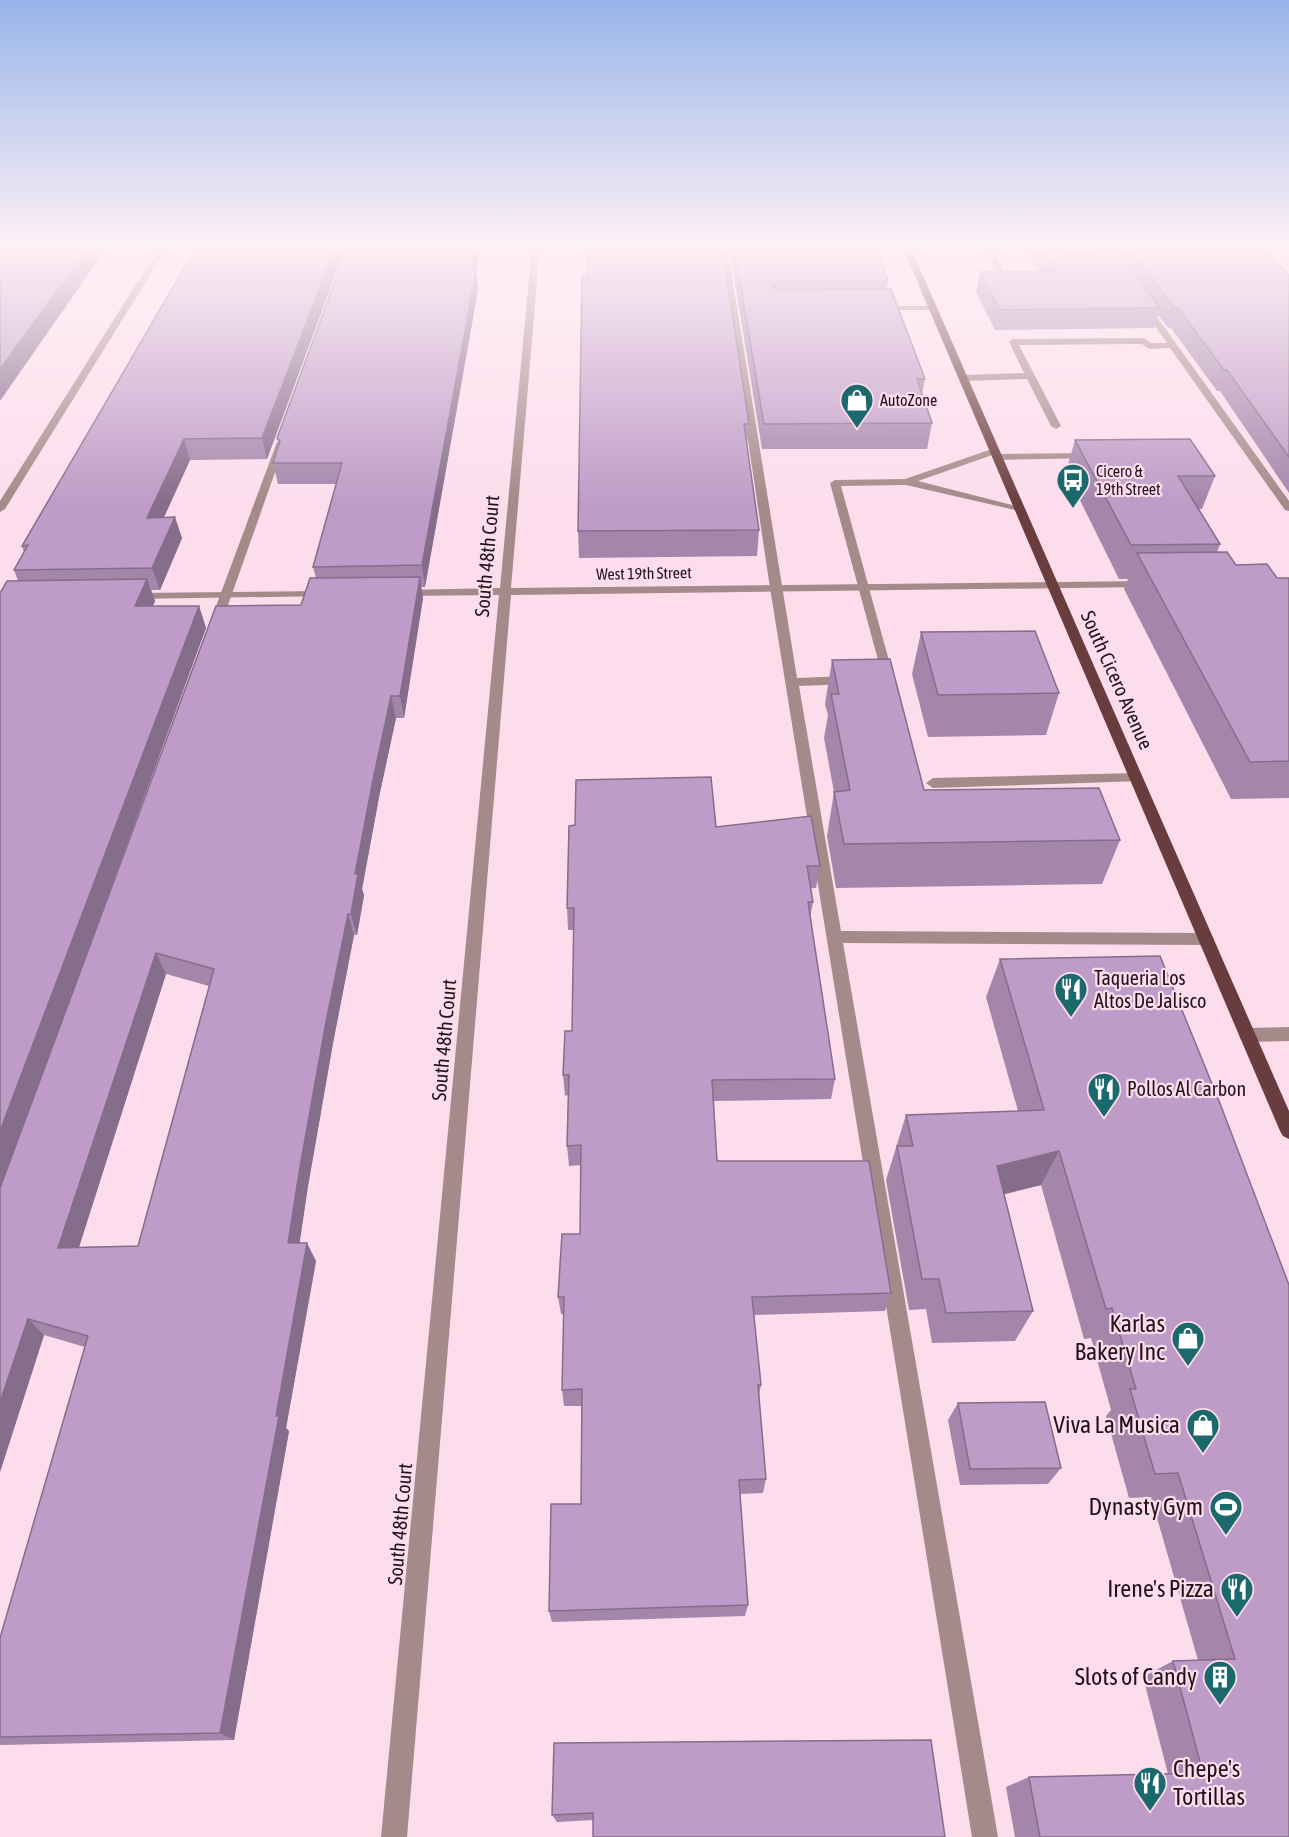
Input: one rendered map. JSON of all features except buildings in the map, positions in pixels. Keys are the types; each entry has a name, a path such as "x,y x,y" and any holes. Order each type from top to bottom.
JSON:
{"main road":[{"name":"South Cicero Avenue","path":"944,332 1289,1131"}],"street":[{"path":"0,509 111,332"},
{"name":"South 48th Court","path":"394,1837 528,332"},
{"path":"736,332 776,588 985,1837"},
{"path":"1164,332 1289,508"},
{"path":"1056,426 1013,342 1144,341 1149,346 1173,345"},
{"path":"964,378 1030,376"},
{"path":"212,635 283,435"},
{"path":"906,482 996,454 1097,456"},
{"path":"792,682 888,679 835,483 906,482 934,487 1020,510"},
{"name":"West 19th Street","path":"393,593 1163,584"},
{"path":"119,596 333,593"},
{"path":"933,783 1136,778"},
{"path":"834,937 1206,939"},
{"path":"1247,1035 1289,1034"}],"place":[{"name":"AutoZone","path":"857,429"},
{"name":"Cicero & 19th Street","path":"1073,509"},
{"name":"Taqueria Los Altos De Jalisco","path":"1071,1018"},
{"name":"Pollos Al Carbon","path":"1104,1118"},
{"name":"Karlas Bakery Inc","path":"1188,1367"},
{"name":"Viva La Musica","path":"1203,1454"},
{"name":"Dynasty Gym","path":"1226,1536"},
{"name":"Irene's Pizza","path":"1237,1618"},
{"name":"Slots of Candy","path":"1220,1706"},
{"name":"Chepe's Tortillas","path":"1150,1812"}]}
